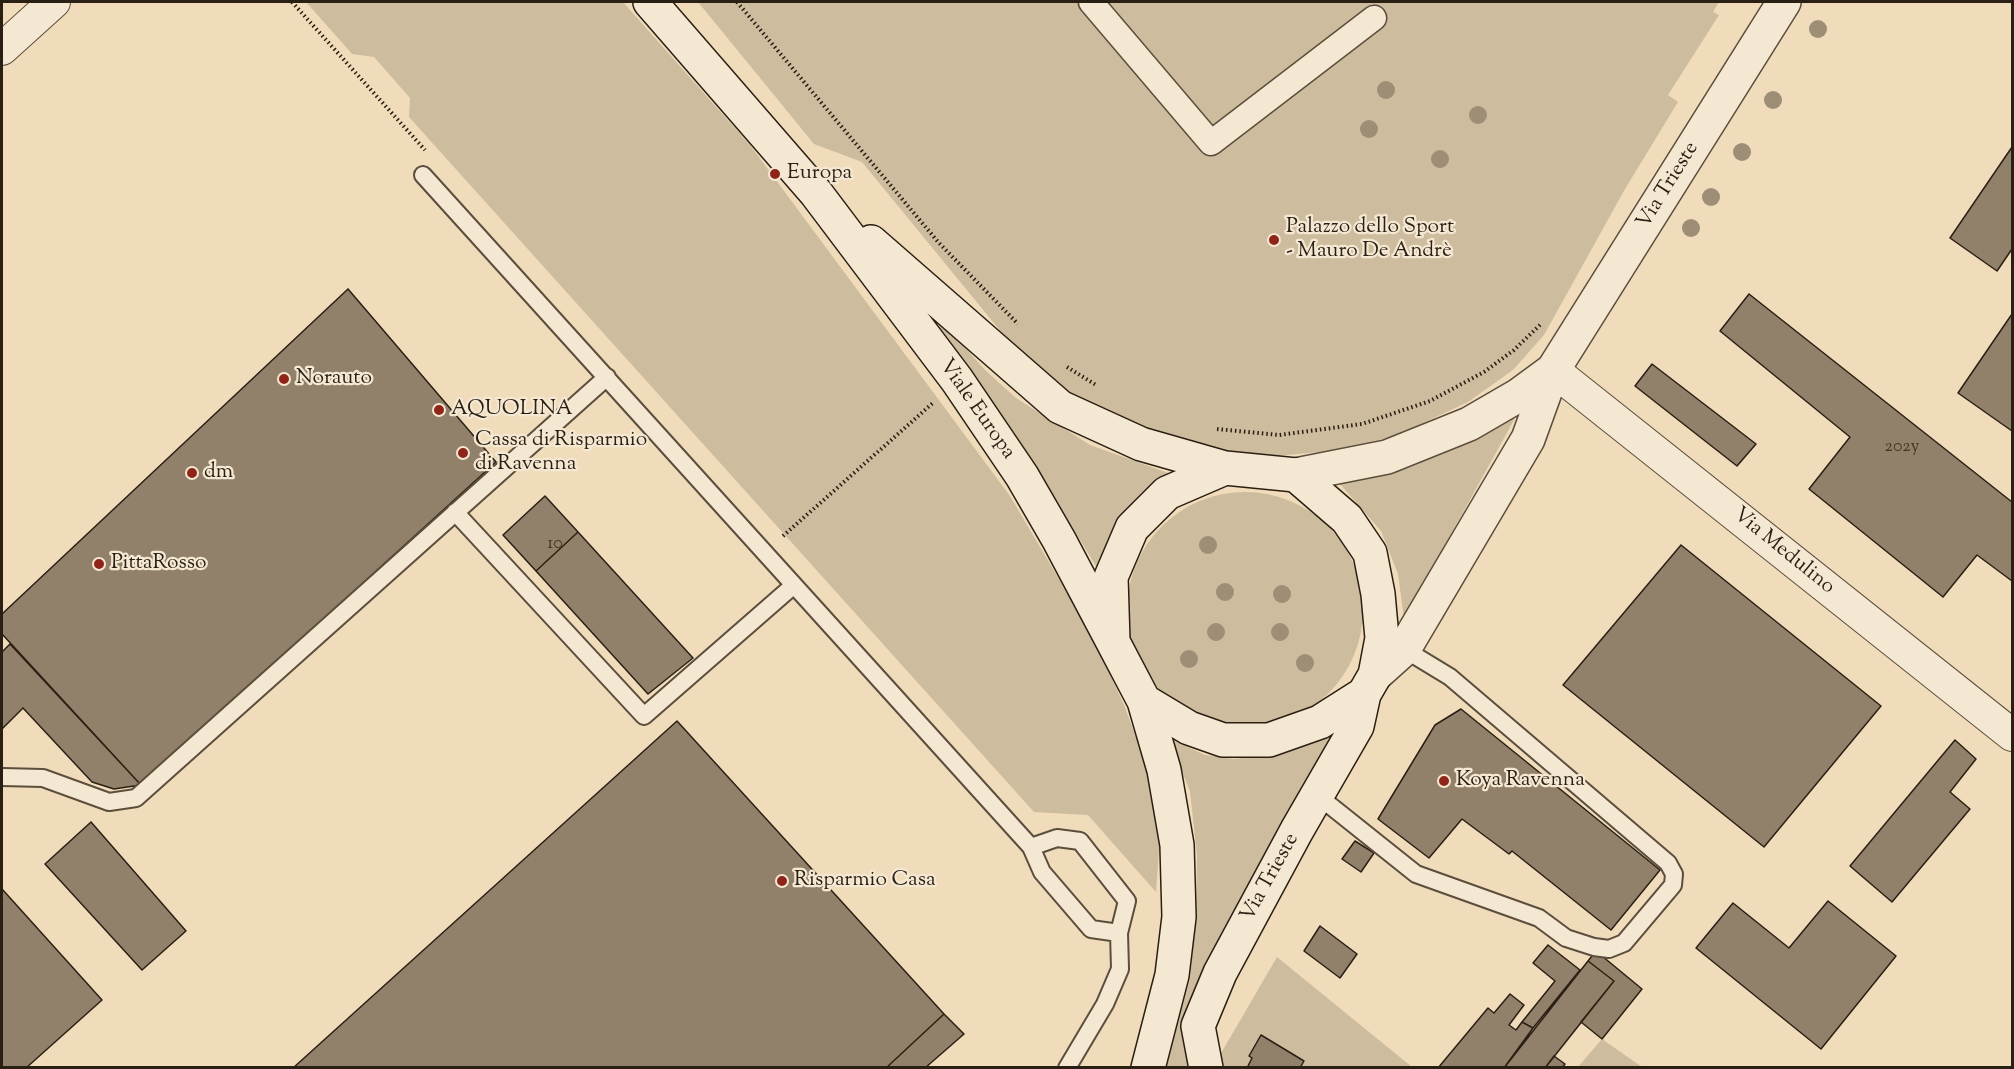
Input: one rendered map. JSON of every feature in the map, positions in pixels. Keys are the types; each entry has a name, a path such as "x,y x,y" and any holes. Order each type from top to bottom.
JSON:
{"main road":[{"name":"Viale Europa","path":"651,2 816,193 957,380 1022,476 1144,701"},
{"name":"Via Trieste","path":"1206,1068 1198,1026 1245,923 1358,726 1369,685 1404,649 1528,439 1553,370 1784,2"},
{"name":"Viale Europa","path":"816,193 994,352 1060,407 1142,444 1225,468 1296,475"},
{"name":"Via Trieste","path":"1296,475 1387,457 1469,424 1519,395 1553,370"},
{"path":"1113,642 1111,578 1132,528 1167,493 1225,468"},
{"path":"1144,701 1189,728 1223,740 1269,740 1320,722 1369,685 1382,638 1378,594 1370,553 1347,519 1296,475"},
{"path":"1144,701 1164,770 1177,845 1179,916 1172,975 1148,1068"}],"street":[{"path":"2,49 54,2"},
{"path":"1091,2 1211,143 1374,18"},
{"name":"Via Medulino","path":"1553,370 2013,735"}],"lane":[{"path":"423,175 1031,847 1042,872 1091,929 1119,933"},
{"path":"2,777 43,778 109,802 136,798 606,377"},
{"path":"455,512 644,716 794,585"},
{"path":"1317,795 1416,874 1539,918 1566,938 1594,947 1609,949 1624,943 1673,885 1674,874 1668,863 1450,676 1404,649"},
{"path":"1031,847 1057,838 1080,841 1127,901 1119,933 1120,969 1105,1004 1067,1068"}],"path":[{"path":"737,2 939,243 1024,330 994,352"},
{"path":"1215,429 1279,435 1373,420 1430,401 1484,372 1514,350 1544,321"},
{"path":"1060,361 1098,386"},
{"path":"765,553 957,380"}],"shaded area":[{"path":"306,2 623,2 750,145 1010,496 1092,635 1124,705 1146,764 1160,836 1156,892 1088,815 1034,812 409,117 410,98 374,57 352,54"},
{"name":"Palazzo dello Sport - Mauro De Andrè","path":"698,2 1719,2 1713,12 1719,15 1668,95 1678,102 1625,189 1544,335 1513,370 1468,402 1393,437 1320,452 1254,458 1187,443 1109,417 1055,383 1016,350 862,162 814,144"},
{"path":"944,324 985,370 1016,398 1090,445 1168,473 1141,493 1120,519 1106,544 1100,573 1039,472 934,330"},
{"path":"1519,411 1404,619 1398,574 1381,531 1340,484 1398,471 1456,446"},
{"path":"1245,492 1290,501 1320,519 1336,535 1349,555 1358,576 1363,610 1354,655 1336,685 1320,701 1300,714 1279,723 1245,728 1200,719 1170,701 1154,685 1141,665 1132,644 1127,610 1136,565 1154,535 1170,519 1190,506 1211,497"},
{"path":"1335,729 1220,936 1199,982 1191,1067 1166,1068 1190,979 1196,915 1197,856 1190,791 1168,738 1205,755 1234,759 1264,755"},
{"path":"1277,957 1412,1067 1220,1067 1220,1055"},
{"path":"1602,1039 1642,1067 1578,1067"}],"building":[{"path":"2012,147 2012,249 1997,271 1950,238"},
{"path":"348,289 496,462 141,785 2,634 2,614"},
{"path":"1749,294 2012,502 2012,581 1977,555 1943,597 1809,489 1850,437 1720,331"},
{"path":"2012,314 2012,431 1958,393"},
{"path":"1652,364 1756,444 1737,466 1635,386"},
{"path":"545,496 578,532 536,571 503,535"},
{"path":"578,532 693,658 648,694 536,571"},
{"path":"1681,545 1881,706 1764,847 1563,685"},
{"path":"10,644 141,785 114,789 92,782 23,708 2,729 2,652"},
{"path":"1461,709 1660,870 1611,930 1512,851 1509,854 1462,819 1429,858 1378,819 1435,725"},
{"path":"677,721 944,1014 886,1068 293,1068"},
{"path":"1955,740 1976,759 1950,792 1970,809 1892,902 1850,866"},
{"path":"91,822 186,931 142,970 45,864"},
{"path":"1355,841 1374,853 1361,872 1342,859"},
{"path":"2,889 102,1000 26,1068 2,1068"},
{"path":"1828,901 1896,956 1821,1049 1696,948 1733,903 1789,948"},
{"path":"1320,926 1357,954 1340,978 1304,951"},
{"path":"1548,945 1580,970 1533,1028 1522,1022 1555,981 1533,963"},
{"path":"1596,951 1642,989 1602,1039 1581,1022 1614,981 1588,961"},
{"path":"1588,961 1614,981 1545,1068 1504,1068"},
{"path":"1510,994 1524,1005 1509,1025 1516,1030 1522,1022 1533,1028 1504,1068 1438,1068 1488,1008 1494,1013"},
{"path":"944,1014 964,1034 925,1068 886,1068"},
{"path":"1261,1035 1304,1061 1300,1068 1247,1068 1252,1058 1249,1056"},
{"path":"1554,1056 1565,1064 1562,1068 1545,1068"}],"place":[{"name":"Europa","path":"775,174"},
{"name":"Palazzo dello Sport - Mauro De Andrè","path":"1274,240"},
{"name":"Norauto","path":"284,379"},
{"name":"AQUOLINA","path":"439,410"},
{"name":"Cassa di Risparmio di Ravenna","path":"463,453"},
{"name":"dm","path":"192,473"},
{"name":"PittaRosso","path":"99,564"},
{"name":"Koya Ravenna","path":"1444,781"},
{"name":"Risparmio Casa","path":"782,881"}]}
